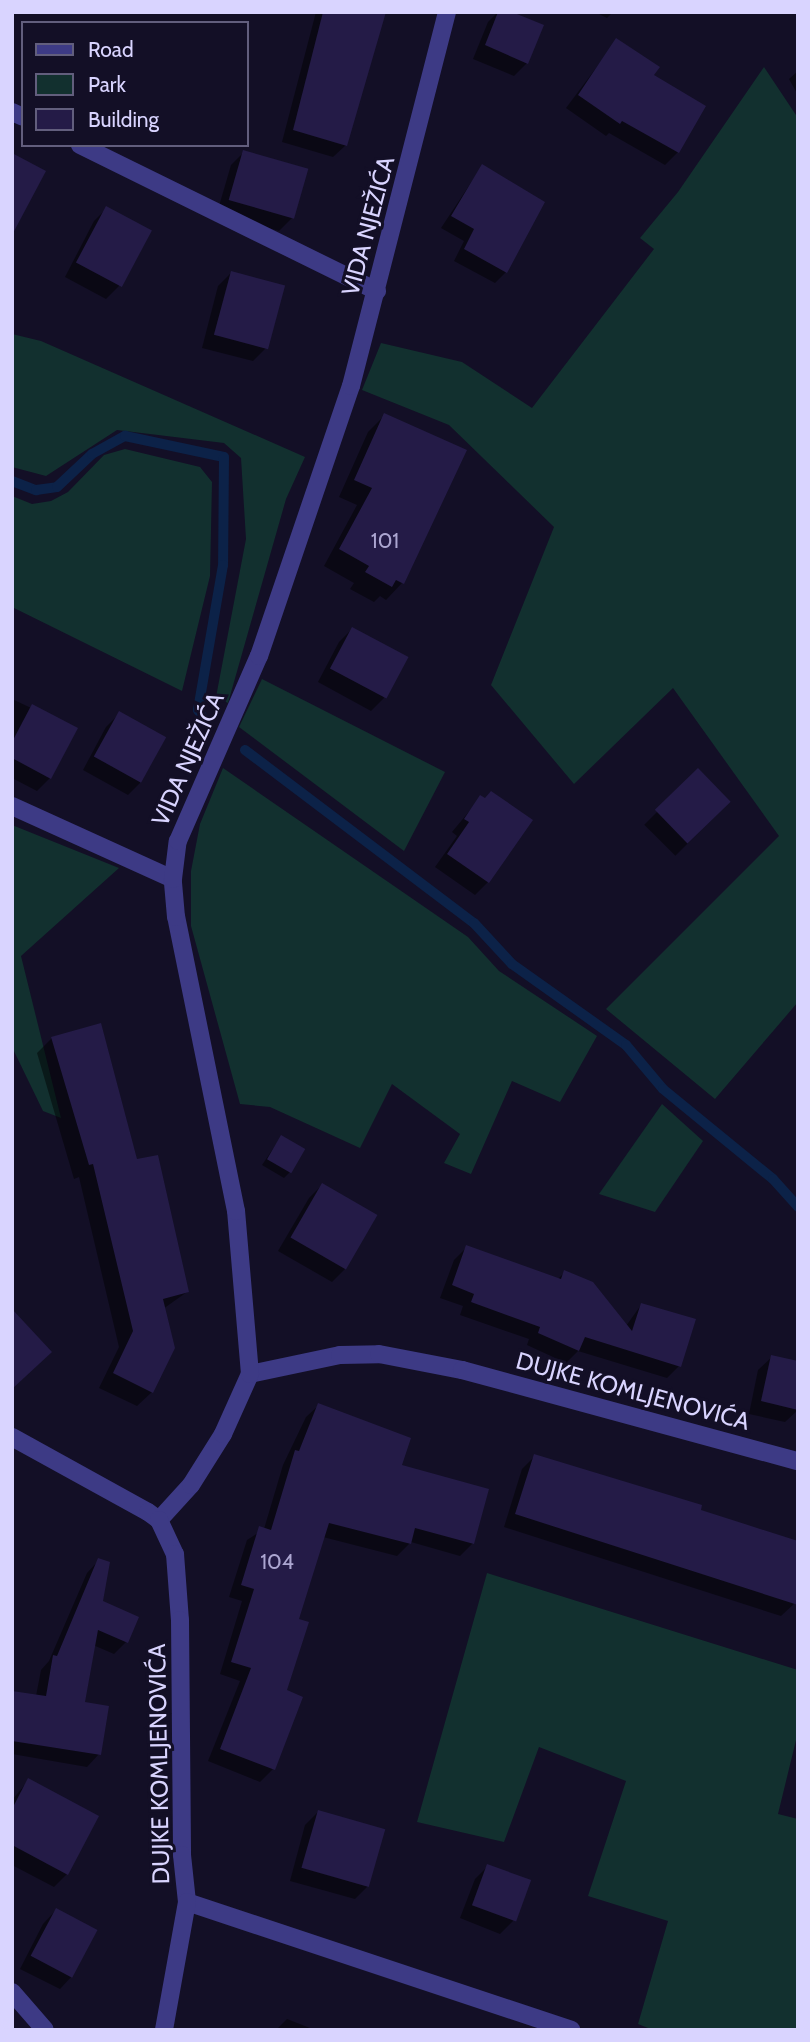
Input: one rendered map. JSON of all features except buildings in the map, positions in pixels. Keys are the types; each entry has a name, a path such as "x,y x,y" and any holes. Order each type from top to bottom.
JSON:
{"street":[{"name":"VIDA NJEŽIĆA","path":"159,1520 191,1485 223,1434 250,1374 236,1211 176,917 173,879 178,841 188,813 231,725 271,620 351,386 447,12"},
{"path":"84,147 377,291"},
{"path":"12,806 173,879"},
{"name":"DUJKE KOMLJENOVIĆA","path":"250,1374 340,1355 379,1354 462,1370 798,1461"},
{"path":"12,1437 159,1520"},
{"name":"DUJKE KOMLJENOVIĆA","path":"159,1520 175,1555 179,1575 182,1855 187,1902 570,2030"},
{"path":"164,2030 187,1902"},
{"path":"12,1992 45,2030"}],"green space":[{"path":"764,67 798,118 798,1002 715,1099 606,1009 779,836 673,688 574,784 491,685 554,527 449,425 362,390 381,343 462,362 532,408 654,249 640,238 678,192"},
{"path":"12,334 41,341 305,457 286,499 228,703 216,697 246,539 241,458 224,443 117,430 46,476 12,467"},
{"path":"125,449 200,467 212,482 210,576 182,691 12,607 12,496 32,504 51,501 68,492 104,455"},
{"path":"262,679 445,772 404,851 239,727"},
{"path":"223,768 468,937 499,971 597,1036 560,1102 512,1081 471,1174 444,1163 460,1134 392,1084 360,1148 270,1107 240,1104 191,926 191,871 200,824"},
{"path":"12,825 119,868 21,956 61,1118 43,1111 12,1047"},
{"path":"662,1104 703,1141 655,1212 599,1194"},
{"path":"487,1573 798,1670 798,1732 778,1814 798,1819 798,2030 653,2030 638,2024 668,1921 588,1896 626,1781 539,1747 504,1842 417,1822"}],"waterway":[{"path":"12,481 36,490 57,487 92,454 125,436 224,457 223,565 198,710 206,723"},
{"path":"245,750 474,923 512,964 626,1045 663,1089 773,1179 798,1207"}]}
